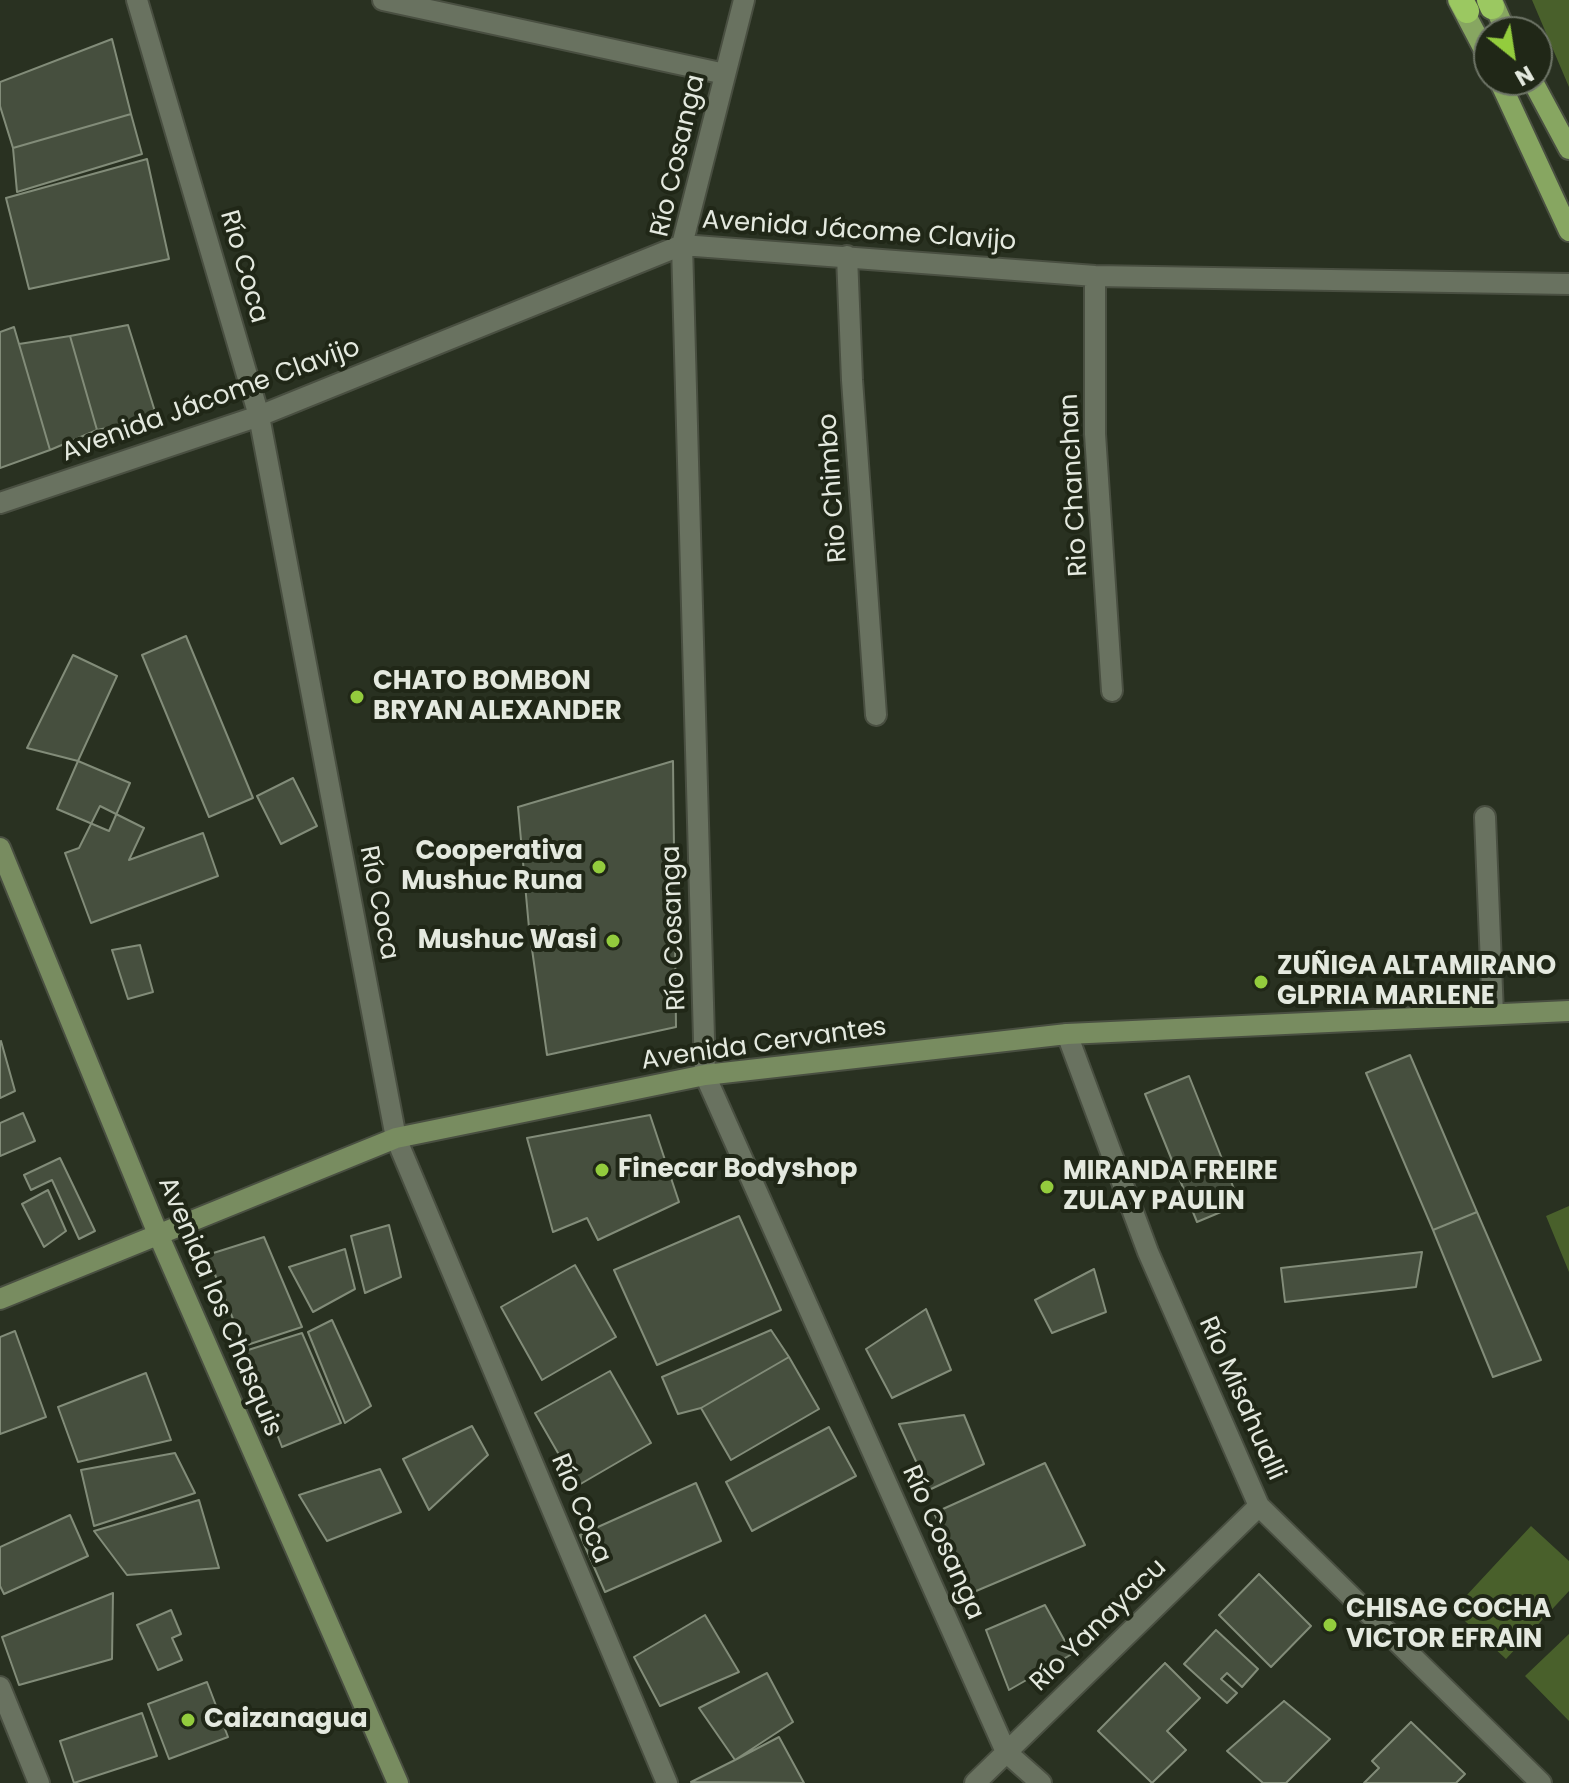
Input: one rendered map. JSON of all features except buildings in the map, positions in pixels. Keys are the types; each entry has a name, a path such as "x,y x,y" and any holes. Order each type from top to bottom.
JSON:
{"main road":[{"path":"1506,96 1569,231"},
{"path":"1541,96 1569,149"}],"street":[{"name":"Río Coca","path":"137,0 259,416 396,1138 667,1783"},
{"path":"383,0 725,74"},
{"name":"Río Cosanga","path":"744,0 682,245 705,1075 1006,1752 1041,1783"},
{"name":"Avenida Jácome Clavijo","path":"0,503 259,416 682,245 1095,276 1569,284"},
{"name":"Rio Chimbo","path":"847,256 852,380 876,715"},
{"name":"Rio Chanchan","path":"1095,276 1095,434 1112,691"},
{"path":"1485,817 1493,1014"},
{"name":"Avenida los Chasquis","path":"0,848 158,1234 398,1783"},
{"name":"Avenida Cervantes","path":"0,1299 396,1138 705,1075 1067,1034 1569,1011"},
{"name":"Río Misahualli","path":"1067,1034 1148,1252 1259,1506 1541,1783"},
{"name":"Río Yanayacu","path":"975,1783 1259,1506"},
{"path":"0,1687 39,1783"}],"green space":[{"path":"1532,0 1569,0 1569,87 1553,49 1553,16 1539,16"},
{"path":"1569,1206 1569,1272 1546,1216"},
{"path":"1531,1526 1569,1561 1569,1591 1506,1659 1453,1610"},
{"path":"1569,1634 1569,1721 1525,1676"}],"place":[{"name":"CHATO BOMBON BRYAN ALEXANDER","path":"357,697"},
{"name":"Cooperativa Mushuc Runa","path":"599,867"},
{"name":"Mushuc Wasi","path":"613,941"},
{"name":"ZUÑIGA ALTAMIRANO GLPRIA MARLENE","path":"1261,982"},
{"name":"Finecar Bodyshop","path":"602,1170"},
{"name":"MIRANDA FREIRE ZULAY PAULIN","path":"1047,1187"},
{"name":"CHISAG COCHA VICTOR EFRAIN","path":"1330,1625"},
{"name":"Caizanagua","path":"188,1720"}]}
